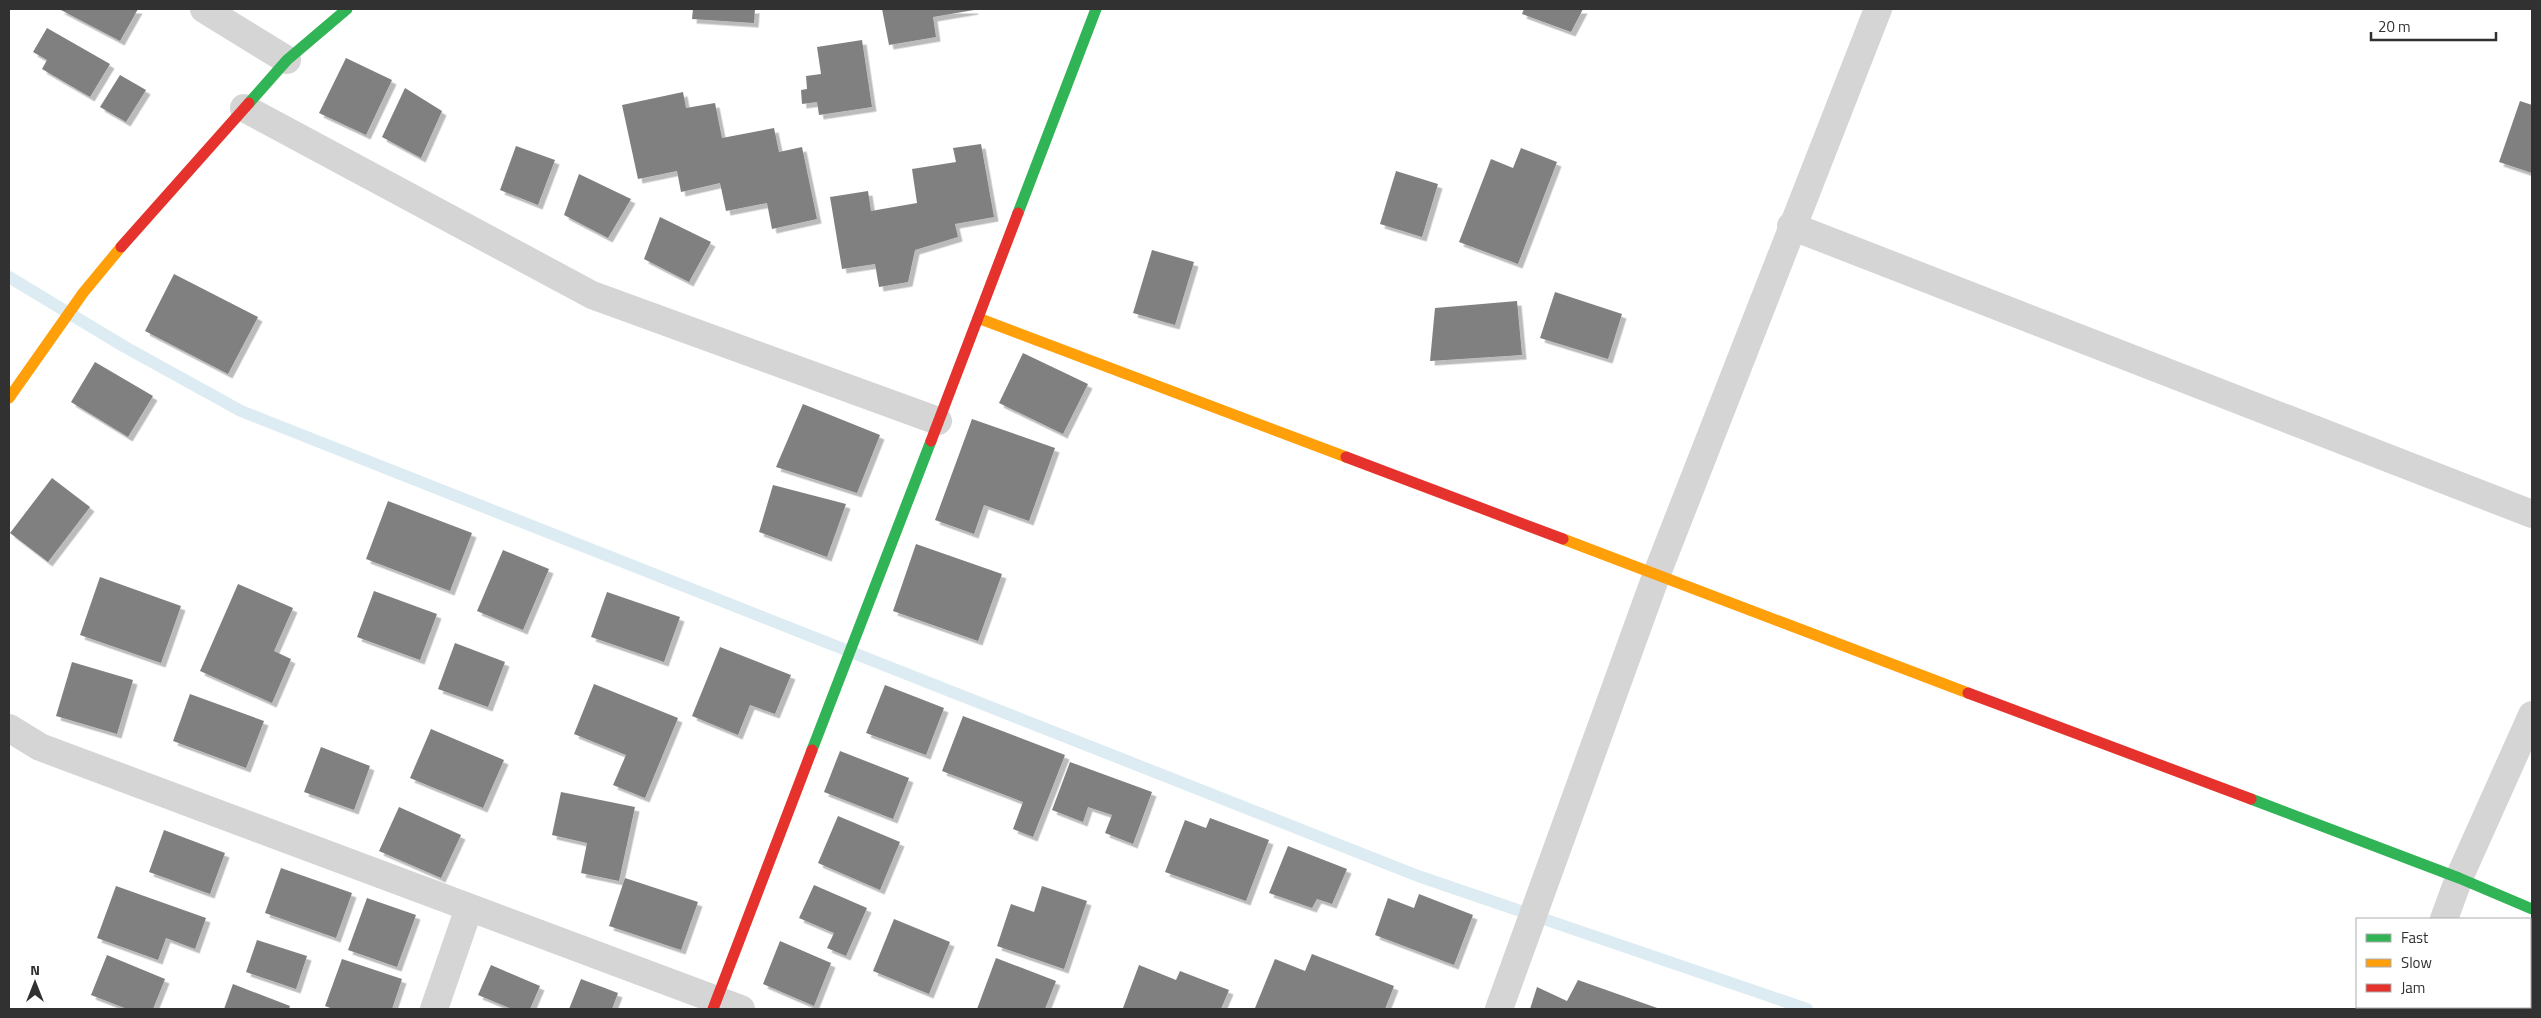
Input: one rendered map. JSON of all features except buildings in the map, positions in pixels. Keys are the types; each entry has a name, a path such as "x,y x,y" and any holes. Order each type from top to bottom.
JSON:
{"street":[{"path":"204,9 287,60"},
{"path":"9,398 83,293 131,235 287,60 347,9"},
{"path":"9,728 40,747 469,908 723,1006 938,421 1096,9"},
{"path":"1499,1009 1656,576 1791,226 1878,9"},
{"path":"244,108 592,295 938,421"},
{"path":"1791,226 2532,514"},
{"path":"978,318 1656,576 2459,878 2532,909"},
{"path":"2444,918 2459,878 2532,715"},
{"path":"434,1009 469,908"}],"waterway":[{"path":"9,277 125,347 241,411 1418,876 1807,1009"}],"traffic: fast":[{"path":"249,103 287,60 347,9"},
{"path":"1018,213 1096,9"},
{"path":"812,750 931,441"},
{"path":"2251,799 2459,878 2532,909"}],"traffic: slow":[{"path":"9,398 83,293 121,247"},
{"path":"978,318 1346,457"},
{"path":"1563,539 1968,693"}],"traffic: jam":[{"path":"121,247 249,103"},
{"path":"931,441 1018,213"},
{"path":"1346,457 1563,539"},
{"path":"1968,693 2251,799"},
{"path":"713,1009 812,750"}]}
